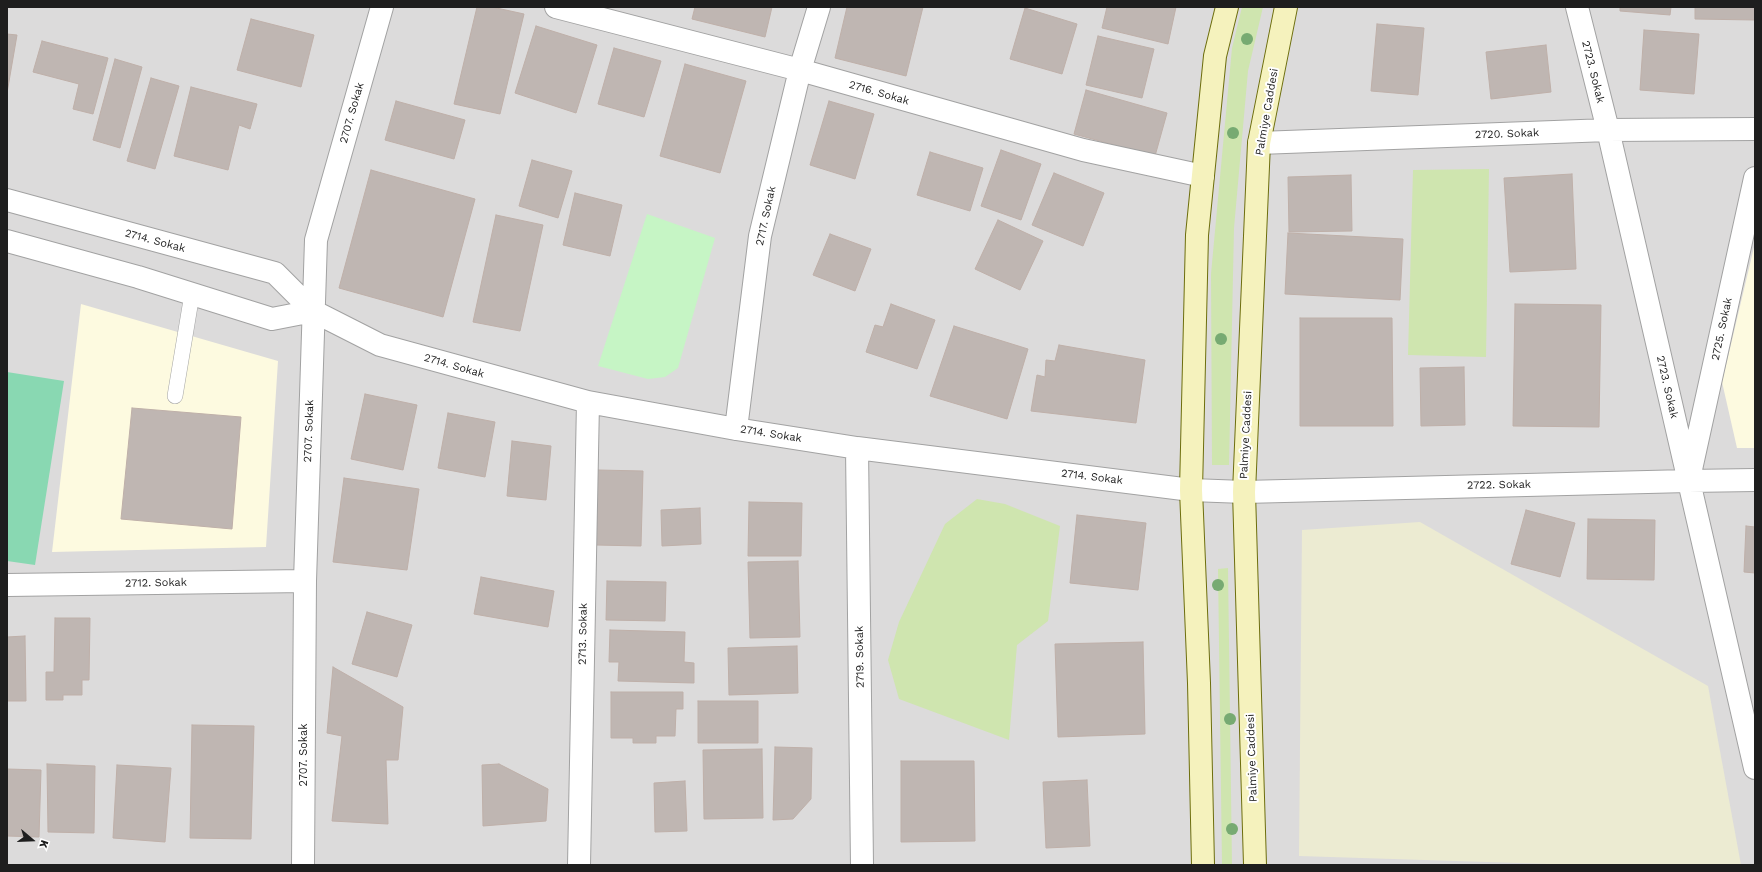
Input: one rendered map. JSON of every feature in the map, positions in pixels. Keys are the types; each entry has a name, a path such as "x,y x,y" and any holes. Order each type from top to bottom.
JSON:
{"main road":[{"path":"1203,865 1199,683 1191,490 1197,235 1215,56 1227,7"},
{"name":"Palmiye Caddesi","path":"1255,865 1244,492 1259,143 1286,7"}],"street":[{"name":"2707. Sokak","path":"303,865 305,581 316,240 382,7"},
{"name":"2717. Sokak","path":"736,429 760,236 800,70 819,7"},
{"name":"2723. Sokak","path":"1577,7 1608,130 1755,768"},
{"name":"2716. Sokak","path":"564,8 800,70 1083,150 1203,176"},
{"name":"2720. Sokak","path":"1259,143 1608,130 1755,129"},
{"name":"2725. Sokak","path":"1688,481 1755,178"},
{"name":"2714. Sokak","path":"7,200 275,273 313,311 380,345 588,402 736,429 857,448 1191,490 1244,492"},
{"path":"7,241 138,277 272,319 313,311"},
{"name":"2713. Sokak","path":"579,865 588,402"},
{"name":"2719. Sokak","path":"857,448 862,865"},
{"name":"2722. Sokak","path":"1244,492 1755,480"},
{"name":"2712. Sokak","path":"7,585 305,581"}],"lane":[{"path":"175,396 192,294"}],"shaded area":[{"path":"7,7 1755,7 1755,865 7,865"},
{"path":"1755,243 1755,448 1737,448 1722,382"},
{"path":"81,304 278,361 266,547 52,552"}],"green space":[{"path":"1242,7 1263,7 1248,71 1234,228 1229,465 1212,465 1211,274 1232,48"},
{"path":"1489,169 1486,357 1408,355 1413,170"},
{"path":"647,214 715,238 678,368 665,377 648,379 598,366"},
{"path":"7,372 64,381 35,565 7,561"},
{"path":"977,499 1005,504 1060,526 1048,621 1017,645 1009,740 899,699 888,660 899,622 945,524"},
{"path":"1420,522 1708,686 1741,865 1581,865 1299,856 1302,530"},
{"path":"1228,568 1232,865 1222,865 1218,569"}],"building":[{"path":"477,7 492,7 524,14 500,114 454,104"},
{"path":"695,7 772,7 765,37 692,19"},
{"path":"847,7 923,7 906,76 835,58"},
{"path":"1107,7 1176,7 1168,44 1102,28"},
{"path":"1620,7 1671,7 1670,15 1620,11"},
{"path":"1695,7 1755,7 1755,20 1695,19"},
{"path":"1025,8 1077,24 1062,74 1010,59"},
{"path":"251,19 314,35 301,87 237,70"},
{"path":"1377,24 1424,28 1418,95 1371,91"},
{"path":"536,26 597,45 576,113 515,93"},
{"path":"1644,30 1699,34 1694,94 1640,90"},
{"path":"7,34 17,35 7,93"},
{"path":"1098,36 1154,49 1142,98 1086,85"},
{"path":"42,41 108,58 93,114 73,109 79,84 33,72"},
{"path":"1546,45 1551,92 1491,99 1486,52"},
{"path":"614,48 661,61 644,117 598,104"},
{"path":"115,59 142,67 120,148 93,140"},
{"path":"685,64 746,81 720,173 660,156"},
{"path":"151,78 179,86 155,169 127,161"},
{"path":"191,87 257,104 250,129 239,125 228,170 174,156"},
{"path":"1086,90 1167,113 1155,156 1074,134"},
{"path":"396,101 465,120 454,159 385,140"},
{"path":"829,101 874,114 855,179 810,165"},
{"path":"1001,150 1041,164 1021,220 981,206"},
{"path":"930,152 983,168 970,211 917,195"},
{"path":"532,160 572,171 558,218 519,206"},
{"path":"371,170 475,199 443,317 339,288"},
{"path":"1054,173 1104,193 1083,246 1032,225"},
{"path":"1572,174 1576,269 1510,272 1504,178"},
{"path":"1351,175 1352,231 1289,232 1288,177"},
{"path":"575,193 622,205 610,256 563,245"},
{"path":"496,215 543,225 520,331 473,322"},
{"path":"998,220 1043,241 1020,290 975,269"},
{"path":"1288,233 1403,239 1400,300 1285,294"},
{"path":"830,234 871,249 855,291 813,275"},
{"path":"891,304 935,320 917,369 866,352 875,325 883,327"},
{"path":"1515,304 1601,305 1599,427 1513,426"},
{"path":"1300,318 1392,318 1393,426 1300,426"},
{"path":"954,326 1028,349 1007,419 930,396"},
{"path":"1059,345 1145,360 1136,423 1031,411 1037,375 1045,377 1046,360 1055,361"},
{"path":"1464,367 1465,425 1421,426 1420,368"},
{"path":"365,394 417,405 403,470 351,459"},
{"path":"132,408 241,417 232,529 121,519"},
{"path":"448,413 495,422 485,477 438,468"},
{"path":"512,441 551,446 546,500 507,496"},
{"path":"598,470 643,471 641,546 596,545"},
{"path":"344,478 419,489 407,570 333,562"},
{"path":"749,502 802,503 801,556 748,556"},
{"path":"700,508 701,544 662,546 661,510"},
{"path":"1526,510 1575,523 1560,577 1511,564"},
{"path":"1077,515 1146,523 1138,590 1070,583"},
{"path":"1588,519 1655,520 1654,580 1587,579"},
{"path":"1746,526 1755,527 1755,573 1744,572"},
{"path":"798,561 800,637 750,638 748,562"},
{"path":"481,577 554,591 548,627 474,614"},
{"path":"607,581 666,582 665,621 606,620"},
{"path":"367,612 412,625 397,677 352,664"},
{"path":"55,618 90,618 89,680 82,680 82,695 63,695 63,700 46,700 46,672 54,672"},
{"path":"610,630 685,632 684,662 694,663 694,683 618,681 619,662 609,662"},
{"path":"25,636 26,701 7,701 7,637"},
{"path":"1143,642 1145,734 1058,737 1055,644"},
{"path":"797,646 798,693 729,695 728,648"},
{"path":"333,667 403,707 398,760 386,760 388,824 332,821 342,736 327,733"},
{"path":"611,692 683,692 683,709 676,709 675,736 656,736 656,743 633,743 633,738 611,738"},
{"path":"698,701 758,701 758,743 698,743"},
{"path":"192,725 254,726 251,839 190,838"},
{"path":"775,747 812,748 811,799 793,819 773,820"},
{"path":"762,749 763,818 704,819 703,750"},
{"path":"901,761 974,761 975,841 901,842"},
{"path":"47,764 95,766 94,833 48,832"},
{"path":"499,764 548,789 546,821 483,826 482,765"},
{"path":"117,765 171,768 165,842 113,838"},
{"path":"7,769 41,770 39,837 7,836"},
{"path":"1087,780 1090,846 1046,848 1043,782"},
{"path":"685,781 687,831 655,832 654,783"}]}
